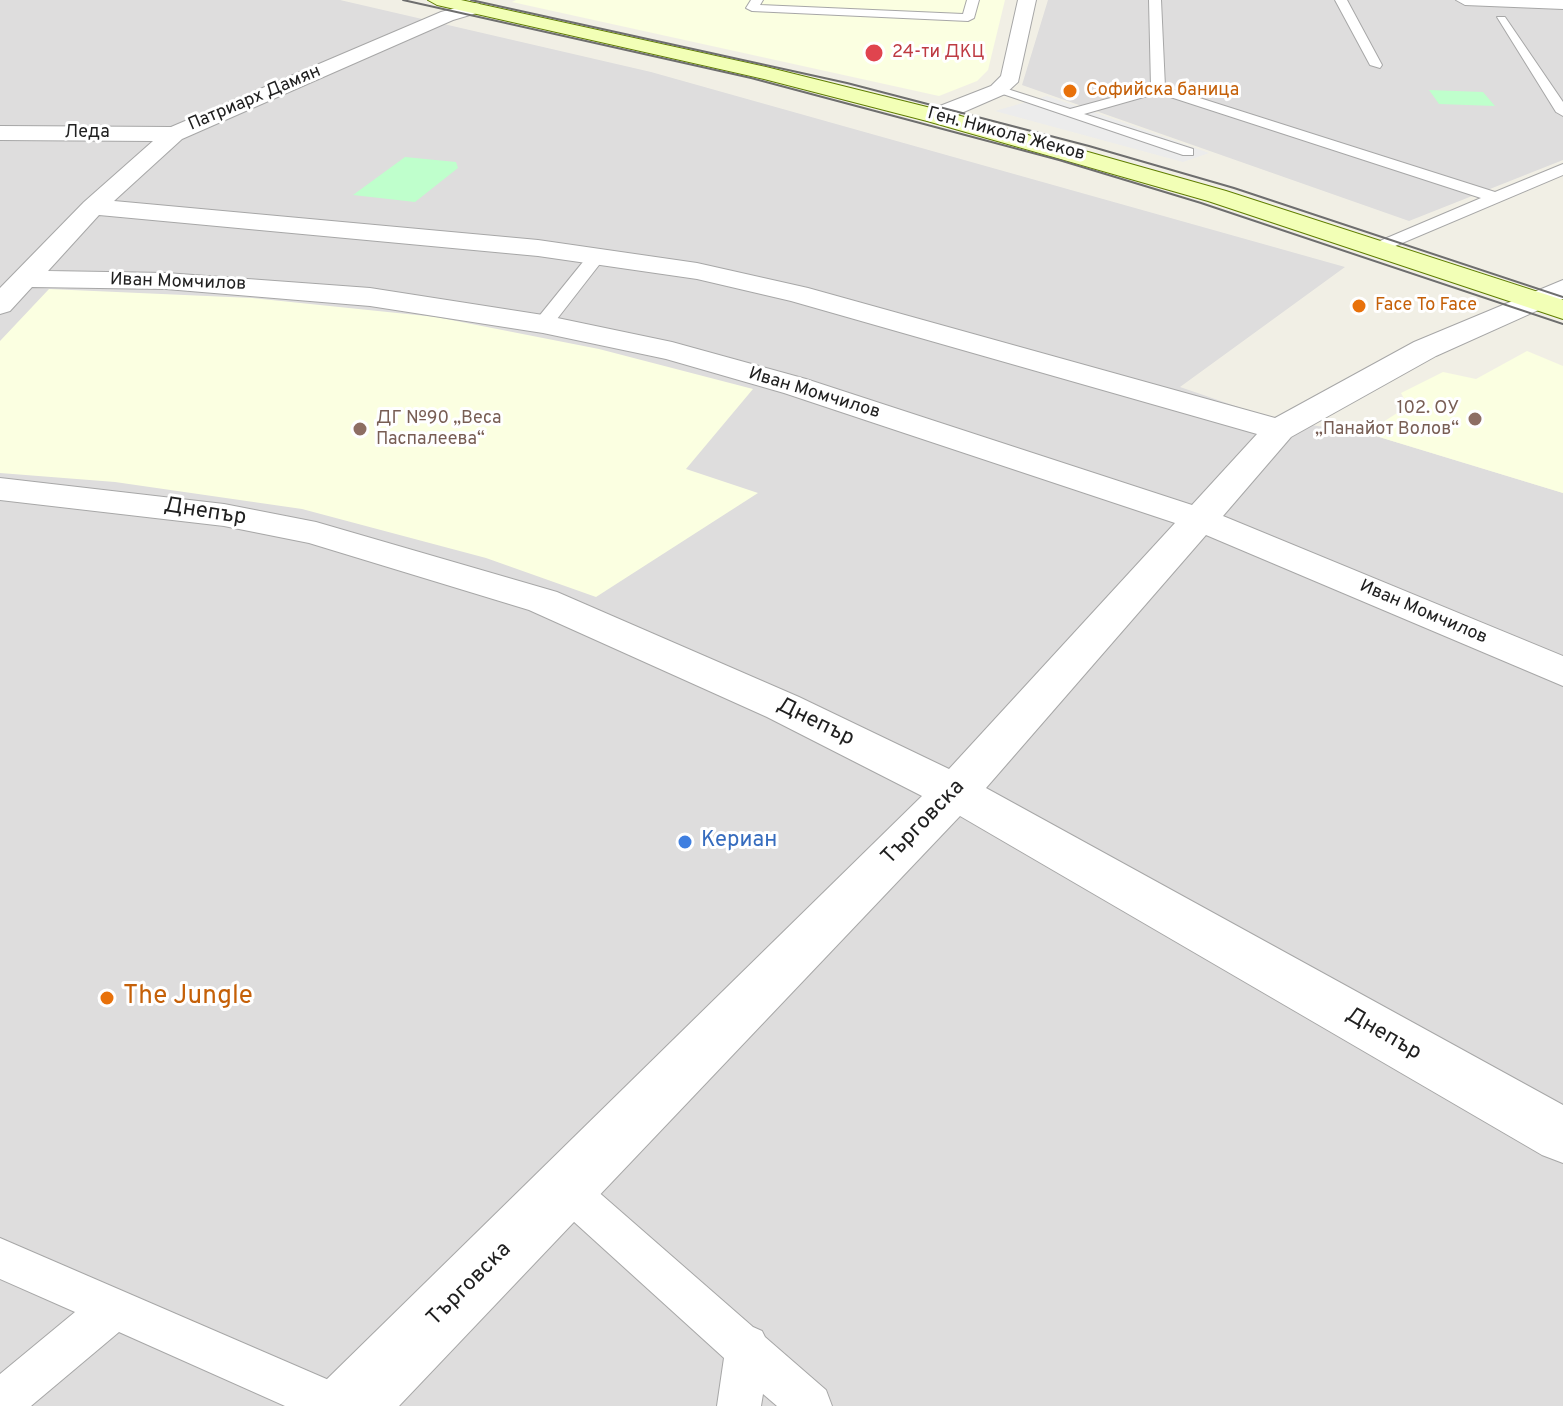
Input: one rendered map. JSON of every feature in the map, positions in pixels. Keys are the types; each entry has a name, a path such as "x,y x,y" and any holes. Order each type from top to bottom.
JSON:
{"street":[{"name":"Ген. Никола Жеков","path":"437,0 766,73 935,116 1203,192 1554,300"},
{"path":"935,116 998,90 1011,78 1027,0"},
{"path":"1465,0 1563,4"},
{"name":"Патриарх Дамян","path":"0,305 93,207 174,134 447,16 474,8"},
{"name":"Леда","path":"0,133 174,134"},
{"path":"93,207 597,256 697,271 798,294 1279,430"},
{"name":"Иван Момчилов","path":"27,279 166,281 370,297 543,324 672,351 795,386 1199,519 1563,672"},
{"name":"Търговска","path":"350,1406 955,792 1279,430 1425,349 1554,300"},
{"name":"Днепър","path":"0,489 224,515 316,533 430,564 570,612 783,707 955,792 1563,1136"}],"lane":[{"path":"757,0 752,8 968,18 973,0"},
{"path":"1155,0 1158,89"},
{"path":"1341,0 1376,65"},
{"path":"1501,19 1563,112"},
{"path":"1071,113 1158,89 1494,197"},
{"path":"998,90 1188,152"},
{"path":"1381,247 1563,169"},
{"path":"543,324 597,256"},
{"path":"565,1188 747,1346 810,1406"},
{"path":"0,1258 336,1406"},
{"path":"0,1403 115,1307"},
{"path":"739,1406 747,1346"}],"shaded area":[{"path":"0,0 340,0 651,72 1345,267 1180,387 1276,420 1366,433 1563,493 1563,1406 0,1406"},
{"name":"24-ти ДКЦ","path":"1005,0 988,70 977,81 939,96 512,2"},
{"path":"1048,0 1563,0 1563,160 1409,221 1022,85"},
{"path":"1047,96 1209,153 1183,162 995,111"},
{"name":"ДГ №90 „Веса Паспалеева“","path":"49,289 252,298 436,317 599,349 753,389 686,469 758,493 596,597 486,558 302,509 115,482 0,473 0,341"},
{"name":"102. ОУ „Панайот Волов“","path":"1527,351 1563,366 1563,493 1366,433 1408,406 1401,393 1443,372 1476,379"}],"green space":[{"path":"1429,90 1483,92 1495,106 1439,104"},
{"path":"405,157 456,162 458,168 415,202 353,195"}],"tram line":[{"path":"403,0 751,78 1059,160 1201,203 1563,324"},
{"path":"471,0 847,83 1089,146 1234,188 1563,297"}],"place":[{"name":"24-ти ДКЦ","path":"874,53"},
{"name":"Софийска баница","path":"1070,91"},
{"name":"Face To Face","path":"1359,306"},
{"name":"102. ОУ „Панайот Волов“","path":"1475,419"},
{"name":"ДГ №90 „Веса Паспалеева“","path":"360,429"},
{"name":"Кериан","path":"685,842"},
{"name":"The Jungle","path":"107,998"}]}
